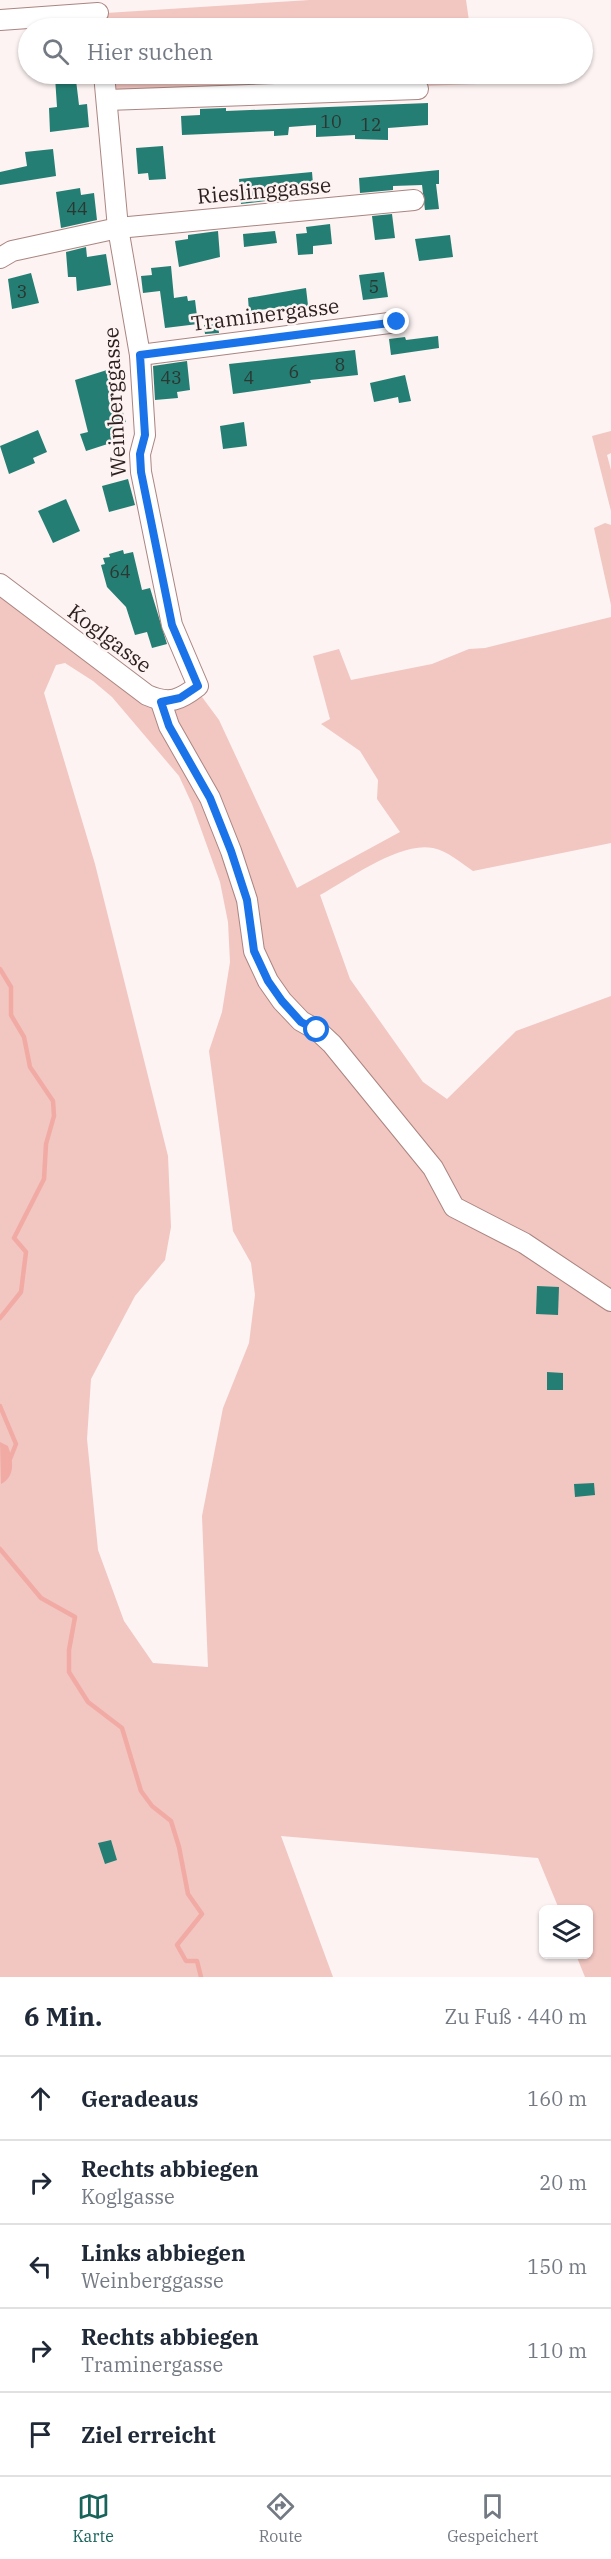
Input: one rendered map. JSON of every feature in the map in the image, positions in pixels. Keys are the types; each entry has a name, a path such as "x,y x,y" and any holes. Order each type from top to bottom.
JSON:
{"street":[{"path":"33,18 98,14"},
{"path":"0,20 18,19"},
{"name":"Weinberggasse","path":"105,84 118,228 140,355 145,435 140,454 141,472 172,625 198,686"},
{"path":"107,100 418,90"},
{"name":"Rieslinggasse","path":"0,258 12,251 118,228 414,200"},
{"name":"Traminergasse","path":"140,355 397,322"},
{"name":"Koglgasse","path":"0,584 135,687 161,702 180,698 198,686"},
{"path":"161,702 169,726 206,789 227,840 247,900 254,951 268,981 282,1001 301,1022 317,1030 332,1044 433,1168 454,1207 524,1243 611,1301"}],"shaded area":[{"path":"310,0 466,0 469,18 106,18 106,13"},
{"path":"111,84 477,84 112,97"},
{"path":"611,431 611,453 607,455 611,470 611,511 592,436"},
{"path":"605,523 611,525 611,605 594,528"},
{"path":"0,589 177,704 202,697 219,720 297,888 400,832 377,799 378,780 360,751 321,724 330,719 313,656 339,649 351,680 432,664 469,649 485,648 611,617 611,843 473,871 444,852 420,847 406,850 375,863 320,895 350,979 423,1082 447,1099 516,1031 611,996 611,1977 585,1977 578,1959 593,1959 593,1905 557,1905 538,1858 281,1836 333,1977 0,1977","holes":["65,663 93,681 112,697 179,776 192,804 220,882 228,922 230,962 222,1012 209,1051 233,1231 251,1263 255,1295 249,1343 223,1408 202,1516 208,1667 153,1663 124,1621 98,1550 87,1439 91,1379 135,1296 165,1260 171,1227 168,1156 95,864 44,693 56,665"]},
{"path":"0,1442 8,1446 12,1462 9,1477 1,1484"}],"building":[{"path":"55,84 76,84 79,105 87,104 89,127 50,132 49,108 57,107"},
{"path":"428,103 428,125 388,128 388,140 355,139 355,135 316,137 316,125 289,127 288,135 274,136 274,131 182,135 181,116 200,115 200,109 226,108 226,111"},
{"path":"163,146 166,179 149,180 148,173 138,174 136,148"},
{"path":"53,149 56,176 0,185 0,172 27,166 25,152"},
{"path":"439,170 439,184 436,184 439,209 425,210 422,185 393,186 393,190 360,193 359,178"},
{"path":"312,172 313,184 296,186 298,197 241,204 239,179"},
{"path":"80,188 81,195 94,193 97,220 61,228 56,192"},
{"path":"392,214 395,238 375,240 372,216"},
{"path":"330,224 332,244 313,246 313,254 298,255 296,234 307,233 306,227"},
{"path":"218,231 220,257 179,267 175,241 188,239 188,235"},
{"path":"275,231 277,243 244,247 243,234"},
{"path":"450,235 453,257 419,261 415,239"},
{"path":"86,247 87,257 106,254 111,285 77,291 76,277 68,277 66,252"},
{"path":"171,266 174,298 187,296 188,301 195,300 198,324 165,328 160,291 143,293 141,276 152,275 151,268"},
{"path":"384,272 388,297 363,300 359,275"},
{"path":"31,273 39,303 12,309 8,279"},
{"path":"306,288 309,314 297,316 296,306 249,311 248,298"},
{"path":"218,324 219,333 205,334 204,325"},
{"path":"438,336 439,348 391,355 389,339 405,337 406,340"},
{"path":"355,350 358,375 310,380 311,383 233,394 229,364"},
{"path":"187,361 190,390 177,392 178,398 155,400 153,366"},
{"path":"107,370 116,401 119,400 126,422 115,424 120,440 86,451 80,434 88,432 75,380"},
{"path":"405,375 411,401 399,403 398,397 374,402 370,383"},
{"path":"244,422 247,446 223,449 220,426"},
{"path":"38,430 47,452 33,458 35,463 9,474 0,446"},
{"path":"128,479 135,505 109,512 102,486"},
{"path":"66,499 80,531 53,543 38,511"},
{"path":"123,550 124,554 133,552 142,590 150,588 167,644 152,648 147,632 135,635 126,607 107,587 101,565 105,564 103,558"},
{"path":"537,1286 559,1287 558,1315 536,1314"},
{"path":"547,1372 563,1373 563,1390 547,1390"},
{"path":"594,1483 595,1495 575,1497 574,1484"},
{"path":"111,1840 117,1860 105,1864 98,1843"}],"waterway":[{"path":"0,969 11,987 11,1015 24,1037 30,1067 53,1101 54,1116 46,1144 44,1179 14,1238 26,1252 21,1292 0,1318"},
{"path":"0,1406 16,1444 10,1459"},
{"path":"0,1549 41,1598 75,1617 69,1650 69,1672 88,1702 122,1728 141,1791 152,1806 171,1821 179,1847 188,1894 202,1914 177,1945 186,1961 197,1961 201,1977"}],"route":[{"path":"317,1030 301,1022 268,981 254,951 247,900 231,851 210,798 169,726 161,702 180,698 198,686 195,672 172,625 139,462 145,435 140,355 397,322"}]}
